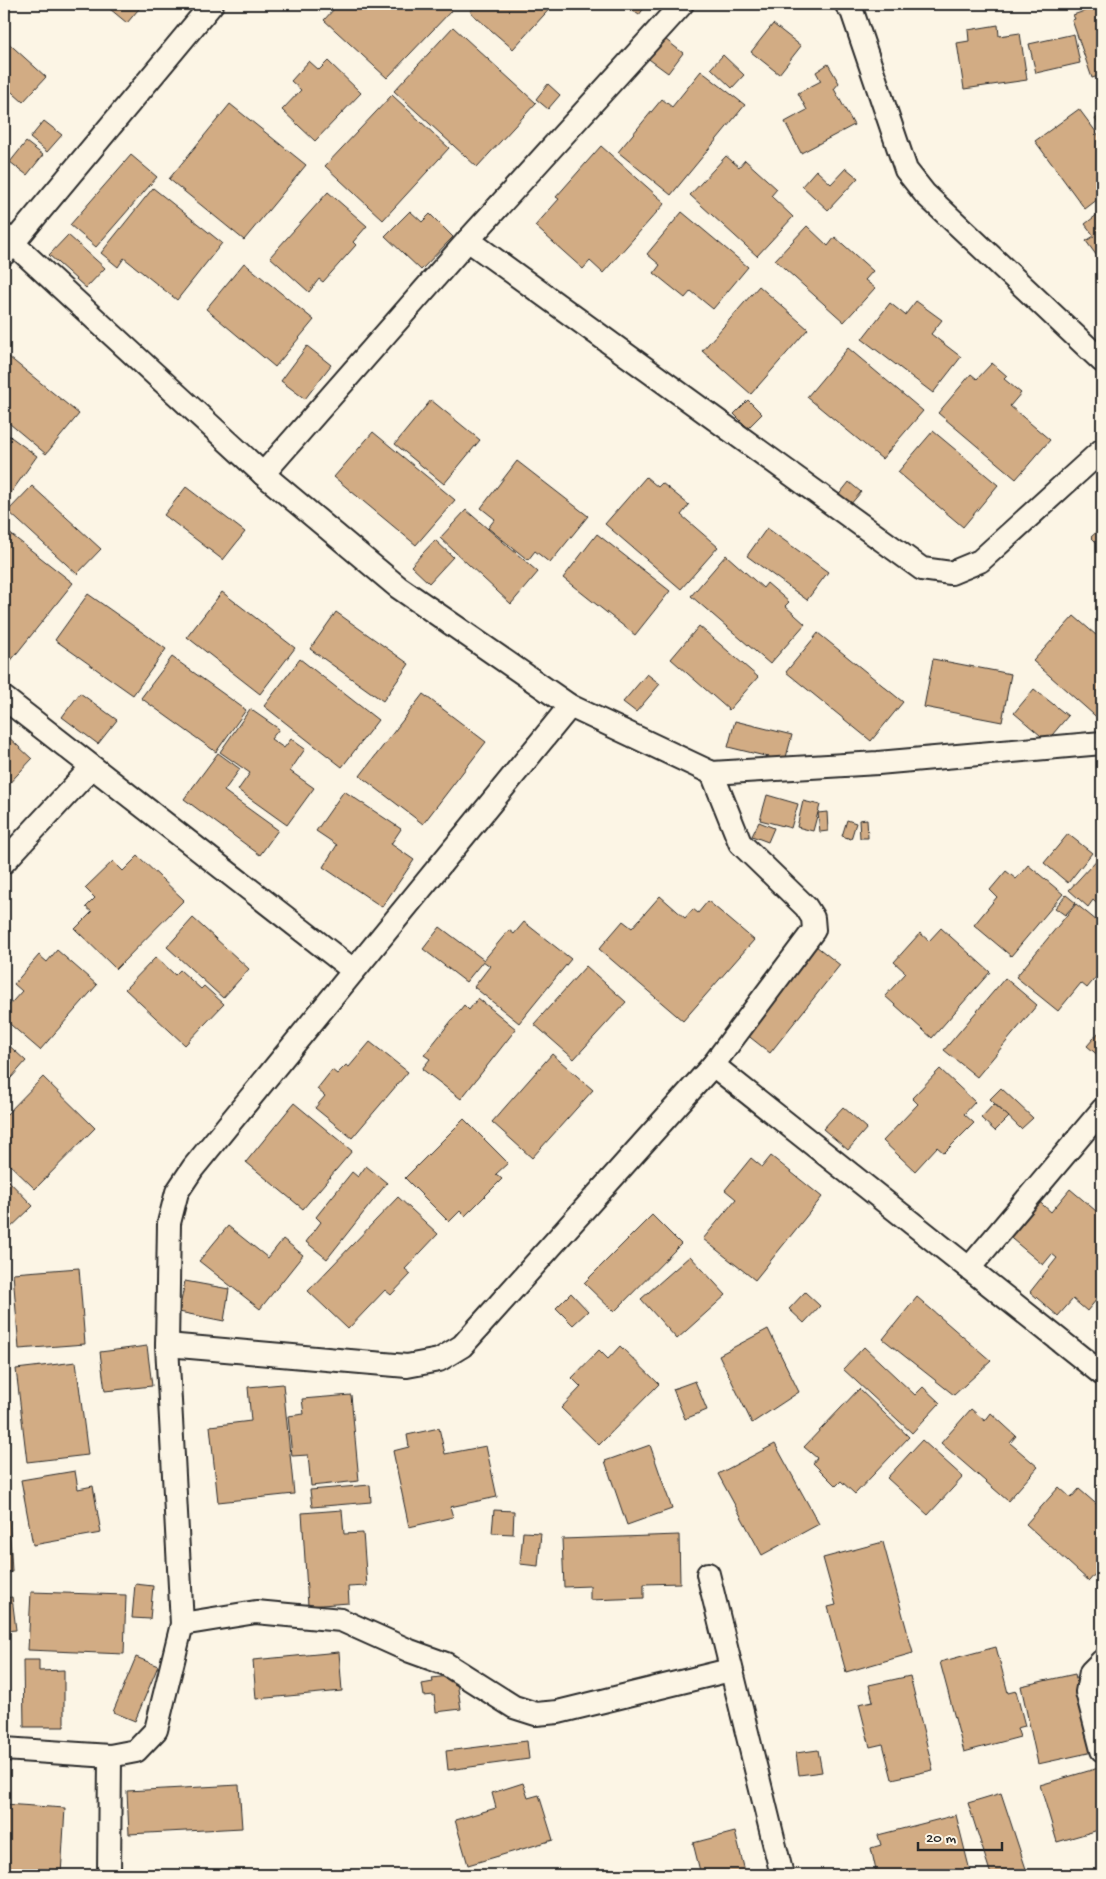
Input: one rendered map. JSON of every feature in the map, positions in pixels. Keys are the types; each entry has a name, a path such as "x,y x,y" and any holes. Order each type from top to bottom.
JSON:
{"street":[{"path":"212,4 7,244 263,474 398,587 570,706 712,774 887,762 1102,743"},
{"path":"263,474 468,240 682,4"},
{"path":"846,4 852,11 906,170 925,194 1102,361"},
{"path":"468,240 922,570 951,573 980,562 1102,450"},
{"path":"4,698 354,970"},
{"path":"4,1749 110,1756 136,1752 156,1730 182,1624 167,1345 169,1223 177,1192 193,1168 570,706"},
{"path":"4,862 92,767"},
{"path":"167,1345 407,1366 439,1360 462,1346 713,1065 814,930 812,918 806,908 740,843 712,774"},
{"path":"713,1065 970,1267 1102,1374"},
{"path":"970,1267 1102,1110"},
{"path":"708,1574 730,1670 782,1875"},
{"path":"182,1624 256,1612 341,1620 410,1651 446,1664 514,1707 536,1714 558,1712 730,1670"},
{"path":"1102,1661 1091,1672 1087,1692 1102,1750"},
{"path":"109,1875 110,1756"}],"building":[{"path":"104,4 143,4 127,23"},
{"path":"328,4 445,4 452,10 387,78 324,20 334,9"},
{"path":"477,4 554,4 513,49 470,12"},
{"path":"623,4 647,4 639,15"},
{"path":"1096,7 1097,11 1102,10 1102,75 1092,78 1072,20 1075,19 1073,15"},
{"path":"773,24 801,46 779,74 751,52"},
{"path":"998,25 999,36 1020,33 1027,80 964,89 957,43 969,41 968,30"},
{"path":"453,27 536,103 477,167 394,91"},
{"path":"1074,34 1080,63 1036,73 1029,44"},
{"path":"661,36 683,53 668,73 646,57"},
{"path":"4,39 46,77 23,102 4,85"},
{"path":"723,55 744,75 732,88 711,68"},
{"path":"309,61 319,70 328,61 361,93 315,141 282,110 301,90 291,81"},
{"path":"828,64 839,83 834,89 854,125 801,153 785,122 807,110 798,93 821,81 816,72"},
{"path":"701,71 745,105 671,195 618,152 662,99 672,107"},
{"path":"548,84 560,95 548,109 536,99"},
{"path":"392,95 449,148 383,220 325,166"},
{"path":"230,104 306,165 244,240 169,179"},
{"path":"1079,109 1102,140 1102,196 1085,209 1035,141"},
{"path":"1102,114 1102,130 1095,119"},
{"path":"44,121 62,135 47,152 30,138"},
{"path":"26,142 43,155 27,175 10,162"},
{"path":"601,146 665,203 603,273 590,261 583,269 535,226 559,199 556,197"},
{"path":"131,155 157,177 96,247 70,225"},
{"path":"726,156 739,167 745,160 777,189 771,196 793,217 757,256 690,195"},
{"path":"846,168 858,178 828,210 802,186 816,170 831,184"},
{"path":"153,188 222,243 177,300 124,258 118,267 101,253"},
{"path":"328,192 367,226 353,242 356,245 323,282 319,279 309,292 270,257"},
{"path":"410,211 422,222 430,214 453,237 421,270 385,236"},
{"path":"1102,211 1102,263 1086,241 1094,236 1085,224"},
{"path":"682,212 748,267 713,309 691,291 685,298 654,273 660,265 647,254"},
{"path":"807,226 828,246 835,237 873,271 865,280 875,288 844,322 775,260"},
{"path":"68,235 105,268 86,288 49,255"},
{"path":"244,263 314,320 275,367 206,309"},
{"path":"759,286 808,329 751,394 702,351"},
{"path":"916,301 942,320 931,334 961,357 933,393 862,339 890,303 905,315"},
{"path":"307,346 331,365 305,399 281,381"},
{"path":"848,348 923,411 882,459 807,397"},
{"path":"4,353 79,414 46,454 4,419"},
{"path":"992,363 1007,376 1004,379 1021,393 1010,406 1050,440 1016,479 938,413 971,374 977,379"},
{"path":"431,400 480,440 444,484 395,444"},
{"path":"748,400 762,414 748,428 734,414"},
{"path":"933,431 998,485 963,527 898,472"},
{"path":"4,432 37,456 5,501 4,501"},
{"path":"373,432 455,500 416,545 334,477"},
{"path":"517,461 588,516 550,563 535,551 528,560 488,528 495,519 481,508"},
{"path":"646,477 658,487 662,483 689,505 681,515 718,547 681,589 605,524"},
{"path":"849,482 861,492 844,512 833,502"},
{"path":"32,486 101,549 77,574 8,511"},
{"path":"186,487 245,532 223,560 164,515"},
{"path":"466,510 538,572 511,604 440,538"},
{"path":"1102,527 1102,548 1091,537"},
{"path":"767,528 828,572 807,600 747,556"},
{"path":"4,529 73,583 5,668 4,667"},
{"path":"597,534 670,591 635,635 563,578"},
{"path":"435,540 453,557 429,583 411,566"},
{"path":"726,555 763,588 767,583 789,602 785,606 805,624 770,664 691,596"},
{"path":"222,592 295,648 260,694 187,637"},
{"path":"88,594 166,649 133,695 55,640"},
{"path":"336,612 409,664 383,701 310,649"},
{"path":"1074,616 1096,635 1102,628 1102,722 1033,661"},
{"path":"699,626 758,677 729,710 671,659"},
{"path":"818,633 903,702 871,741 786,672"},
{"path":"172,657 246,710 216,752 141,698"},
{"path":"300,659 378,720 342,767 264,706"},
{"path":"933,659 1011,674 1002,722 924,707"},
{"path":"647,674 660,684 636,712 623,702"},
{"path":"1034,689 1068,716 1047,741 1014,713"},
{"path":"80,693 117,720 98,744 62,717"},
{"path":"423,694 486,742 423,824 360,776"},
{"path":"250,709 279,729 271,739 284,748 291,739 305,749 290,771 314,788 287,825 238,790 250,773 220,752"},
{"path":"735,721 792,735 785,761 728,747"},
{"path":"4,733 32,759 4,789"},
{"path":"218,753 240,769 224,791 278,830 260,855 184,799"},
{"path":"344,791 401,829 391,844 414,860 382,907 323,867 337,845 316,831"},
{"path":"767,795 798,804 791,828 760,820"},
{"path":"803,801 820,805 813,831 797,827"},
{"path":"827,812 828,831 820,832 818,813"},
{"path":"867,819 868,838 860,838 859,820"},
{"path":"847,820 856,823 851,839 842,836"},
{"path":"759,822 774,828 768,842 752,836"},
{"path":"1068,834 1092,853 1068,883 1044,863"},
{"path":"1102,854 1102,908 1093,900 1088,907 1069,890"},
{"path":"138,856 184,900 116,969 75,929 92,912 86,907 95,898 85,888 113,861 123,871"},
{"path":"1028,865 1063,894 1011,956 974,925 997,897 990,890 1006,871 1016,879"},
{"path":"1066,895 1076,903 1065,915 1055,908"},
{"path":"660,896 685,918 693,909 698,913 708,901 754,940 683,1021 599,949 623,921 632,928"},
{"path":"1076,904 1102,925 1102,970 1087,988 1081,983 1058,1011 1016,977"},
{"path":"193,918 249,969 223,998 167,947"},
{"path":"524,922 571,959 519,1023 474,987 490,966 483,961 509,930 514,934"},
{"path":"440,927 484,960 466,982 423,949"},
{"path":"941,928 990,972 932,1038 885,996 906,973 894,962 920,933 929,941"},
{"path":"816,946 840,965 770,1053 746,1034"},
{"path":"57,950 97,985 40,1050 4,1019 4,1011 22,991 14,984 39,955 47,962"},
{"path":"156,957 175,975 180,970 201,989 204,986 224,1004 185,1045 125,989"},
{"path":"586,966 626,1002 574,1059 534,1024"},
{"path":"1005,978 1037,1005 977,1077 944,1050"},
{"path":"478,998 516,1029 461,1099 422,1069 430,1059 424,1055 464,1005 469,1010"},
{"path":"1099,1032 1102,1035 1100,1057 1087,1046"},
{"path":"4,1041 26,1061 4,1086"},
{"path":"370,1042 408,1072 352,1138 315,1108 325,1096 317,1089 332,1070 337,1074 346,1065 349,1067"},
{"path":"552,1054 593,1090 532,1158 492,1122"},
{"path":"940,1069 975,1102 964,1114 974,1123 944,1153 937,1147 915,1171 883,1141 918,1104 912,1098"},
{"path":"43,1077 95,1128 35,1189 4,1159 4,1117"},
{"path":"1001,1088 1033,1118 1021,1129 990,1099"},
{"path":"294,1103 352,1151 303,1209 246,1162"},
{"path":"994,1104 1009,1117 995,1131 981,1118"},
{"path":"843,1107 867,1128 848,1150 823,1129"},
{"path":"464,1119 508,1163 496,1174 502,1179 465,1216 460,1211 449,1222 405,1178"},
{"path":"771,1156 822,1197 755,1280 703,1239 736,1199 725,1190 751,1158 762,1167"},
{"path":"366,1166 387,1183 327,1259 306,1242 321,1222 316,1217 352,1172 358,1177"},
{"path":"4,1176 33,1206 4,1234"},
{"path":"1070,1189 1102,1216 1102,1293 1087,1311 1073,1299 1058,1316 1030,1292 1057,1258 1052,1254 1043,1265 1006,1234 1036,1199 1051,1212"},
{"path":"398,1197 438,1234 405,1269 411,1274 391,1295 385,1290 348,1329 308,1291"},
{"path":"652,1215 681,1244 614,1312 584,1283"},
{"path":"228,1226 268,1258 283,1239 303,1255 260,1309 199,1261"},
{"path":"690,1256 726,1295 677,1339 641,1299"},
{"path":"79,1268 85,1344 19,1349 13,1273"},
{"path":"185,1281 229,1289 224,1321 179,1312"},
{"path":"805,1292 820,1306 804,1323 789,1309"},
{"path":"571,1293 588,1311 573,1325 556,1308"},
{"path":"917,1297 991,1361 954,1395 883,1339"},
{"path":"768,1329 799,1392 752,1423 719,1355"},
{"path":"147,1346 152,1386 105,1391 100,1352"},
{"path":"620,1346 659,1384 599,1445 561,1408 581,1387 572,1378 599,1350 608,1359"},
{"path":"864,1347 915,1395 923,1387 940,1403 912,1433 843,1369"},
{"path":"76,1362 88,1455 27,1462 16,1369"},
{"path":"695,1381 707,1410 685,1419 673,1389"},
{"path":"283,1384 294,1494 218,1502 210,1426 251,1421 248,1387"},
{"path":"859,1389 909,1437 855,1494 841,1481 836,1486 813,1463 817,1458 804,1447"},
{"path":"351,1395 359,1481 311,1486 308,1455 292,1456 288,1416 304,1414 302,1399"},
{"path":"971,1409 985,1421 991,1413 1016,1436 1010,1443 1038,1467 1008,1501 941,1443"},
{"path":"439,1428 445,1454 486,1446 497,1497 450,1507 453,1517 409,1527 393,1451 409,1447 407,1435"},
{"path":"922,1440 963,1477 928,1515 887,1478"},
{"path":"775,1444 819,1524 762,1555 718,1474"},
{"path":"650,1445 672,1509 627,1525 605,1461"},
{"path":"75,1471 78,1489 93,1486 101,1533 33,1545 21,1480"},
{"path":"4,1480 7,1480 12,1572 4,1572"},
{"path":"370,1485 371,1502 312,1507 310,1490"},
{"path":"1059,1487 1071,1498 1079,1489 1102,1509 1102,1566 1089,1581 1026,1524"},
{"path":"342,1510 344,1534 363,1533 367,1586 348,1587 349,1603 308,1606 302,1513"},
{"path":"494,1510 514,1511 513,1534 492,1533"},
{"path":"523,1532 541,1533 538,1566 520,1564"},
{"path":"679,1535 680,1583 644,1584 644,1598 590,1600 590,1586 564,1587 562,1539"},
{"path":"883,1542 913,1653 846,1672 828,1607 836,1605 823,1558"},
{"path":"135,1584 153,1586 150,1619 132,1618"},
{"path":"31,1592 126,1595 124,1654 28,1650"},
{"path":"12,1597 16,1630 4,1631 4,1598"},
{"path":"996,1647 1008,1693 1016,1691 1025,1726 1017,1728 1020,1737 964,1752 940,1662"},
{"path":"339,1652 342,1691 256,1699 253,1660"},
{"path":"136,1657 158,1666 135,1721 113,1712"},
{"path":"23,1660 39,1660 39,1671 64,1670 64,1727 24,1727"},
{"path":"1075,1674 1093,1752 1038,1764 1021,1686"},
{"path":"456,1675 461,1709 436,1712 434,1695 424,1696 422,1684 433,1682 432,1678"},
{"path":"910,1676 933,1770 892,1779 883,1744 870,1747 859,1704 873,1701 869,1685"},
{"path":"527,1741 529,1759 448,1770 446,1751"},
{"path":"818,1750 822,1772 799,1775 796,1753"},
{"path":"1102,1767 1102,1829 1057,1842 1040,1785"},
{"path":"523,1783 528,1798 539,1795 553,1840 468,1865 455,1820 496,1808 492,1793"},
{"path":"239,1785 242,1828 129,1834 127,1791"},
{"path":"1001,1793 1028,1875 991,1875 968,1803"},
{"path":"4,1804 65,1808 61,1875 4,1875"},
{"path":"956,1815 971,1875 877,1875 871,1848 881,1845 878,1835"},
{"path":"735,1832 746,1875 701,1875 693,1843"}]}
